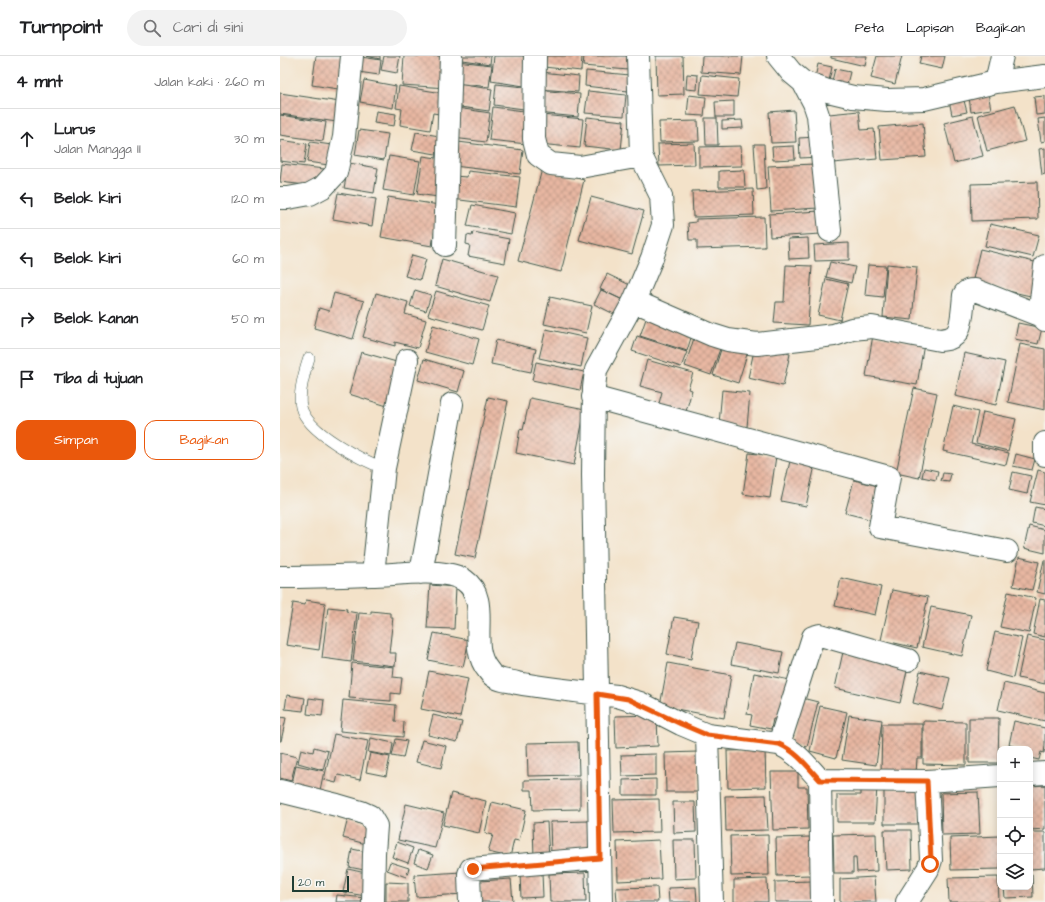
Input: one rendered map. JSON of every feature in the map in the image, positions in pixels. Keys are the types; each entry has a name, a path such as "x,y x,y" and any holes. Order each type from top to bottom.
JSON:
{"street":[{"path":"280,198 310,194 323,187 336,173 344,137 352,56"},
{"path":"445,245 451,56"},
{"path":"535,56 534,139 538,155 551,164 580,167 642,156"},
{"path":"601,902 592,475 593,397 596,370 634,301 652,258 663,225 661,196 642,156 638,56"},
{"path":"778,56 791,72 803,82 828,92 853,97 888,100 924,99 996,82 1045,76"},
{"path":"996,82 1002,56"},
{"path":"803,82 814,103 818,116 830,231"},
{"path":"1044,319 1041,300 1045,266"},
{"path":"634,301 712,335 728,340 757,344 834,335 852,329 872,327 940,340 950,339 957,334 964,295 969,290 975,290 1044,319"},
{"path":"373,575 384,468 407,360"},
{"path":"593,397 889,477 880,527 1007,551"},
{"path":"421,573 452,404"},
{"path":"1045,443 1045,455"},
{"path":"280,577 421,573 454,576 464,581 474,590 479,610 478,648 480,658 483,664 497,679 628,699 707,735 779,744 789,748 820,780 822,902"},
{"path":"779,744 813,637 820,635 908,660"},
{"path":"707,735 712,902"},
{"path":"1033,774 1045,773"},
{"path":"820,780 927,781 997,776"},
{"path":"907,902 928,869 931,860 927,781"},
{"path":"280,791 337,805 370,816 376,826 373,902"},
{"path":"470,902 469,874 471,869 600,858"}],"lane":[{"path":"309,358 303,377 301,406 306,417 316,428 338,445 370,463 384,468"}],"building":[{"path":"316,56 343,56 338,89 312,85"},
{"path":"366,56 380,56 380,59"},
{"path":"384,56 400,56 397,73 381,70"},
{"path":"404,56 448,56 447,88 402,85"},
{"path":"455,56 491,56 490,64 455,59"},
{"path":"494,56 528,56 524,86 491,81"},
{"path":"545,56 582,56 581,71 544,67"},
{"path":"584,56 630,56 628,70 583,66"},
{"path":"656,56 683,56 684,94 657,95"},
{"path":"702,56 743,56 741,75 701,72"},
{"path":"831,56 867,56 865,66 831,58"},
{"path":"877,56 902,56 895,84 871,78"},
{"path":"921,56 945,56 942,69 919,64"},
{"path":"361,57 381,60 379,75 358,72"},
{"path":"457,61 492,65 489,87 455,83"},
{"path":"818,64 832,67 829,81 815,78"},
{"path":"835,69 850,72 846,88 831,85"},
{"path":"586,71 630,75 628,91 585,86"},
{"path":"541,72 579,76 578,92 539,89"},
{"path":"687,74 698,75 697,90 686,89"},
{"path":"702,75 739,79 737,97 700,94"},
{"path":"364,80 396,86 393,108 360,102"},
{"path":"456,84 492,89 489,111 453,106"},
{"path":"496,84 533,88 531,110 494,105"},
{"path":"399,86 449,94 445,115 433,113 430,130 400,125 402,109 396,108"},
{"path":"540,90 580,94 578,117 538,113"},
{"path":"588,91 626,95 624,116 585,113"},
{"path":"280,93 340,102 337,122 280,114"},
{"path":"988,93 991,109 971,112 969,97"},
{"path":"689,95 706,97 704,116 687,115"},
{"path":"1045,96 1045,114 1036,115 1034,97"},
{"path":"963,97 967,112 952,115 949,100"},
{"path":"734,101 734,117 716,117 715,102"},
{"path":"1015,105 1025,141 987,151 978,115"},
{"path":"493,107 531,112 527,144 489,140"},
{"path":"457,108 490,113 486,142 453,138"},
{"path":"794,110 796,142 771,143 769,112"},
{"path":"376,111 396,114 394,126 374,123"},
{"path":"859,111 861,130 874,129 877,159 833,163 829,114"},
{"path":"280,115 326,122 323,141 280,135"},
{"path":"542,115 583,119 580,148 539,144"},
{"path":"973,116 983,156 954,163 944,123"},
{"path":"587,117 624,121 621,150 584,146"},
{"path":"705,118 717,118 718,145 706,145"},
{"path":"1045,118 1045,141 1041,142 1038,119"},
{"path":"742,120 743,128 722,129 722,121"},
{"path":"698,121 699,141 660,142 659,122"},
{"path":"923,123 926,157 882,160 879,127"},
{"path":"359,130 388,134 384,160 355,155"},
{"path":"416,132 445,137 442,155 412,150"},
{"path":"817,137 819,157 800,158 799,138"},
{"path":"280,140 307,144 304,164 280,161"},
{"path":"310,142 339,146 336,166 307,162"},
{"path":"458,142 523,150 520,174 454,166"},
{"path":"694,143 695,165 659,166 658,144"},
{"path":"754,144 764,144 766,189 757,190"},
{"path":"741,146 742,166 699,167 699,147"},
{"path":"794,146 795,159 773,160 772,147"},
{"path":"1045,148 1045,174 1042,175 1039,149"},
{"path":"389,156 420,161 414,195 383,190"},
{"path":"423,156 444,159 438,197 417,194"},
{"path":"349,163 378,168 374,193 344,188"},
{"path":"282,164 324,169 322,187 280,182"},
{"path":"815,164 818,208 771,211 768,166"},
{"path":"542,169 584,180 561,272 518,261"},
{"path":"744,170 745,187 719,187 719,171"},
{"path":"468,171 520,177 516,207 452,199 454,176 467,177"},
{"path":"1037,182 1038,219 972,221 971,184"},
{"path":"753,189 754,215 693,217 692,191"},
{"path":"338,193 376,199 372,226 333,219"},
{"path":"388,197 439,205 432,246 381,237"},
{"path":"591,197 644,211 632,254 579,240"},
{"path":"472,205 515,213 511,234 467,226"},
{"path":"820,211 821,234 770,237 769,214"},
{"path":"764,217 765,247 697,249 697,240 689,240 688,223 696,222 696,219"},
{"path":"990,224 1039,235 1033,257 985,246"},
{"path":"473,232 509,239 505,263 468,256 470,245 466,244 467,235 472,236"},
{"path":"808,238 809,258 789,259 788,239"},
{"path":"849,243 849,260 815,261 814,245"},
{"path":"980,249 1043,264 1035,297 972,283"},
{"path":"412,255 426,259 420,280 405,276"},
{"path":"442,259 498,275 490,302 435,286"},
{"path":"830,262 855,267 851,283 826,277"},
{"path":"887,264 917,267 912,320 883,317"},
{"path":"786,265 812,266 808,325 774,323 776,302 784,302"},
{"path":"868,265 886,266 883,297 865,295"},
{"path":"607,274 632,286 625,301 600,289"},
{"path":"826,279 848,284 840,320 818,315"},
{"path":"415,290 431,295 426,311 410,306"},
{"path":"601,290 625,301 618,316 594,304"},
{"path":"436,291 489,306 482,330 428,315"},
{"path":"334,293 364,301 353,339 314,328 319,308 329,311"},
{"path":"376,293 408,302 405,314 426,320 418,348 395,342 395,346 363,337"},
{"path":"550,297 592,306 586,333 544,324"},
{"path":"648,313 694,328 687,351 640,336"},
{"path":"1018,323 1042,328 1038,344 1015,339"},
{"path":"433,325 479,339 472,365 425,352"},
{"path":"546,329 587,338 581,367 539,358"},
{"path":"695,335 722,343 711,375 685,366"},
{"path":"873,335 924,344 917,385 866,376"},
{"path":"637,336 687,352 681,367 632,351"},
{"path":"496,340 536,349 531,372 491,364"},
{"path":"723,343 748,351 738,383 713,375"},
{"path":"1020,344 1045,349 1045,410 1008,402"},
{"path":"755,346 790,354 783,386 748,378"},
{"path":"361,352 400,363 387,406 349,394"},
{"path":"964,353 1005,362 996,405 955,396"},
{"path":"424,359 464,371 458,392 418,380"},
{"path":"647,360 693,373 688,389 692,390 685,415 658,407 662,392 640,386"},
{"path":"536,362 584,372 580,390 532,380"},
{"path":"914,388 937,393 919,478 896,473"},
{"path":"722,390 750,393 747,427 719,424"},
{"path":"488,397 508,401 475,558 455,554"},
{"path":"530,398 585,409 574,465 516,453 520,429 523,430"},
{"path":"953,406 978,412 971,444 1009,453 1006,465 943,451"},
{"path":"983,412 1016,419 1008,451 976,443"},
{"path":"749,453 776,456 770,498 743,494"},
{"path":"1016,454 1035,459 1032,470 1013,466"},
{"path":"790,461 809,465 814,470 806,506 781,501"},
{"path":"924,468 938,471 936,480 922,477"},
{"path":"1038,470 1045,472 1045,505 1030,502"},
{"path":"1013,472 1031,476 1027,494 1009,490"},
{"path":"943,473 951,474 949,482 941,481"},
{"path":"854,480 882,487 873,520 845,513"},
{"path":"1035,507 1045,509 1045,526 1032,523"},
{"path":"1029,526 1045,530 1045,553 1024,548"},
{"path":"1019,557 1039,562 1032,590 1013,586"},
{"path":"1045,560 1045,594 1037,592"},
{"path":"841,578 881,587 875,615 835,606"},
{"path":"430,585 456,587 454,629 427,628"},
{"path":"892,590 928,597 917,648 881,640"},
{"path":"1008,592 1036,598 1029,633 1000,627"},
{"path":"1040,599 1045,600 1045,637 1033,634"},
{"path":"306,600 325,603 319,650 286,645 293,603 305,605"},
{"path":"328,607 347,609 346,611 357,613 351,662 322,658"},
{"path":"931,607 971,615 962,656 922,647"},
{"path":"371,611 390,613 390,617 393,617 389,653 396,653 395,666 353,661 359,613 371,614"},
{"path":"674,617 698,621 691,659 667,654"},
{"path":"995,632 1022,638 1013,678 986,671"},
{"path":"434,633 469,640 463,667 428,660"},
{"path":"1027,636 1045,640 1045,684 1018,678"},
{"path":"735,643 783,652 779,673 731,664"},
{"path":"843,652 908,666 900,703 835,688"},
{"path":"352,663 394,667 393,677 402,678 400,694 391,693 391,701 349,698"},
{"path":"668,663 731,675 724,718 660,706"},
{"path":"429,671 468,679 460,717 421,709"},
{"path":"920,671 950,678 942,710 913,703"},
{"path":"754,673 790,680 782,720 773,719 771,729 750,725 752,715 747,714"},
{"path":"1004,683 1045,693 1045,721 998,710"},
{"path":"287,695 305,698 303,711 285,709"},
{"path":"309,698 324,700 322,716 307,714"},
{"path":"802,698 818,702 807,747 791,743"},
{"path":"343,700 396,705 395,721 404,722 403,737 340,731"},
{"path":"820,706 847,712 836,758 810,751"},
{"path":"433,715 462,722 457,742 428,735"},
{"path":"657,715 658,746 616,748 615,716"},
{"path":"849,715 882,720 876,765 842,760"},
{"path":"280,717 286,718 281,741 280,741"},
{"path":"969,718 999,718 997,763 969,763"},
{"path":"923,721 966,722 966,765 923,764"},
{"path":"1014,721 1045,728 1044,753 1041,752 1039,760 1033,759 1033,746 1009,745"},
{"path":"882,724 922,724 922,758 917,758 916,774 881,773"},
{"path":"334,734 368,741 360,780 338,775 336,783 324,780"},
{"path":"371,738 393,743 391,756 368,752"},
{"path":"396,739 407,741 403,758 392,756"},
{"path":"422,740 446,746 441,768 416,762"},
{"path":"578,742 579,775 528,776 527,743"},
{"path":"314,747 328,751 323,770 298,763 301,749 313,752"},
{"path":"765,750 766,787 728,788 727,751"},
{"path":"698,752 699,792 666,792 665,753"},
{"path":"280,753 297,757 291,781 280,778"},
{"path":"370,753 390,757 386,776 366,772"},
{"path":"656,754 656,775 622,776 621,755"},
{"path":"296,765 324,771 319,795 291,788"},
{"path":"771,772 798,772 798,787 807,787 808,829 773,830"},
{"path":"580,779 580,809 533,810 532,790 524,790 524,780"},
{"path":"656,779 656,795 623,795 623,780"},
{"path":"877,785 875,822 837,822 837,795 861,795 861,786"},
{"path":"1045,785 1045,829 1033,830 1033,786"},
{"path":"884,789 919,789 919,824 884,824"},
{"path":"978,792 980,834 942,835 941,793"},
{"path":"451,793 486,801 479,833 443,825"},
{"path":"766,795 768,830 726,831 725,796"},
{"path":"659,799 660,832 614,833 613,800"},
{"path":"492,802 526,810 519,841 514,840 510,857 488,852 493,835 485,833"},
{"path":"673,802 695,802 696,832 674,833"},
{"path":"406,804 444,813 435,848 398,840"},
{"path":"348,818 372,824 366,844 343,838"},
{"path":"590,821 591,855 551,856 550,822"},
{"path":"547,822 549,858 534,858 533,823"},
{"path":"884,830 911,830 912,869 886,870"},
{"path":"1033,832 1045,832 1045,868 1033,869"},
{"path":"876,834 877,871 857,872 856,857 853,857 853,873 834,873 833,835"},
{"path":"768,835 769,875 731,876 730,836"},
{"path":"997,836 997,869 951,870 950,838"},
{"path":"810,837 811,875 777,876 776,838"},
{"path":"659,840 661,879 618,881 617,842"},
{"path":"673,840 695,840 696,878 674,879"},
{"path":"397,842 413,848 408,863 392,857"},
{"path":"352,849 372,853 369,871 349,867"},
{"path":"418,850 433,855 428,868 414,863"},
{"path":"390,862 409,868 406,877 387,870"},
{"path":"348,869 370,874 365,896 343,892"},
{"path":"461,872 463,894 416,897 414,875"},
{"path":"520,873 542,873 543,897 521,898"},
{"path":"585,873 586,902 550,902 549,874"},
{"path":"874,877 876,902 840,902 840,879"},
{"path":"997,877 999,902 949,902 948,878"},
{"path":"511,879 513,902 481,902 480,881"},
{"path":"767,879 768,902 734,902 734,880"},
{"path":"813,881 813,902 775,902 775,882"},
{"path":"386,882 408,883 408,902 386,902"},
{"path":"657,887 658,902 617,902 616,888"},
{"path":"696,887 697,902 669,902 668,888"},
{"path":"1004,890 1033,890 1033,897 1005,898"},
{"path":"337,895 365,898 365,902 336,902"}],"route":[{"path":"473,869 600,858 597,694 617,696 640,703 681,724 707,735 779,744 789,748 797,755 820,780 927,781 930,864"}]}
